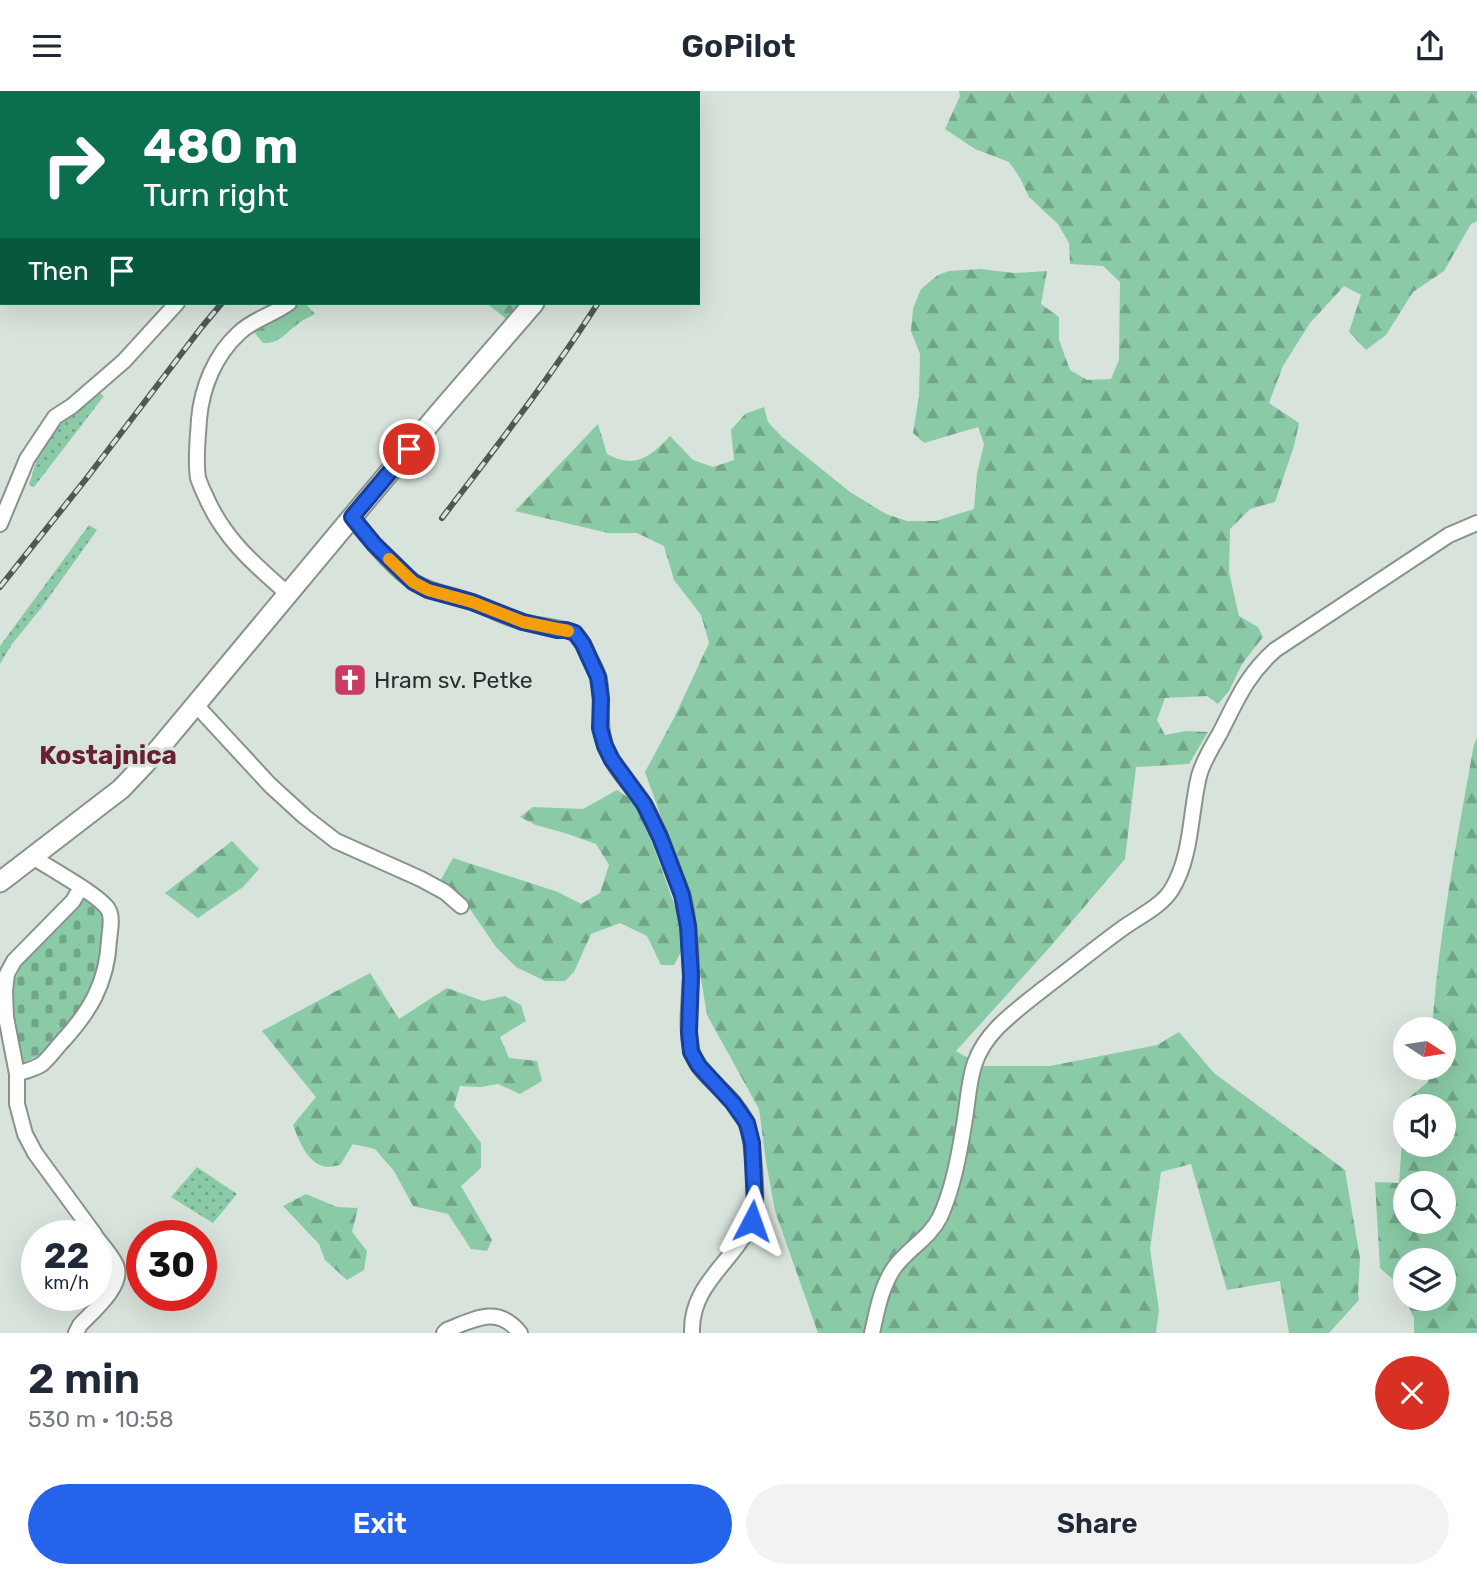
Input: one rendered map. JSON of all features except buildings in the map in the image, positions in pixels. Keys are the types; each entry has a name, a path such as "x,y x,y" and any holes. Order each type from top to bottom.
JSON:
{"main road":[{"path":"0,882 121,789 158,751 532,305"}],"street":[{"path":"0,524 27,459 55,417 124,361 175,305"},
{"path":"285,305 254,321 238,334 221,354 206,383 200,408 196,456 199,480 214,516 236,547 288,594"},
{"path":"352,517 374,544 413,582 428,590 472,602 523,622 575,633 598,677 601,699 600,728 605,746 644,804 682,895 688,926 691,976 691,1052 699,1066 733,1103 747,1123 752,1143 755,1203 752,1221 701,1292 694,1309 692,1333"},
{"path":"872,1333 885,1284 894,1267 932,1230 940,1217 964,1124 972,1069 982,1045 1026,1003 1171,892 1184,856 1199,774 1247,680 1275,650 1449,535 1477,523"},
{"path":"196,705 270,785 335,841 421,879 445,892 461,907"},
{"path":"17,1074 41,1065 74,1029 87,1011 108,961 111,915 103,902 33,857"},
{"path":"81,887 74,901 14,961 5,991 6,1017 17,1074 16,1104 25,1134 35,1153 84,1220"},
{"path":"112,1259 119,1275 112,1289"},
{"path":"76,1333 79,1325 92,1311"},
{"path":"444,1333 487,1316 502,1317 512,1323 520,1333"}],"green space":[{"path":"959,91 1477,91 1477,221 1471,224 1444,271 1413,292 1386,335 1366,350 1349,332 1361,295 1344,286 1310,323 1283,366 1269,403 1299,423 1294,446 1275,502 1250,509 1230,529 1229,572 1239,616 1258,627 1263,637 1242,664 1229,691 1218,704 1207,696 1165,698 1157,720 1165,735 1186,731 1208,732 1189,764 1136,767 1125,859 956,1051 982,1066 1050,1066 1157,1045 1179,1032 1214,1073 1345,1170 1360,1258 1359,1300 1329,1333 1289,1333 1280,1281 1227,1290 1191,1164 1161,1172 1150,1249 1159,1310 1156,1333 818,1333 775,1211 759,1109 707,1015 685,883 645,772 709,643 701,615 674,580 664,546 637,533 608,533 515,511 598,424 607,454 617,458 626,461 641,459 670,436 693,460 713,467 734,460 731,430 745,414 764,407 768,422 782,437 850,492 886,514 907,521 936,521 974,509 977,474 984,444 978,427 924,443 913,433 919,396 920,354 911,331 913,309 921,289 938,275 949,271 1047,271 1041,304 1059,317 1059,340 1070,370 1087,380 1111,379 1119,360 1120,282 1103,266 1070,264 1069,243 1058,224 1029,197 1009,162 975,149 945,129 960,96"},
{"path":"295,305 307,305 315,314 269,343 263,343 254,332"},
{"path":"489,305 520,305 509,321"},
{"path":"98,392 104,396 34,487 29,485 39,452 57,427"},
{"path":"89,525 97,530 0,664 0,646"},
{"path":"1477,738 1477,1333 1414,1333 1414,1318 1411,1311 1456,1311 1456,1248 1393,1248 1393,1279 1380,1268 1375,1182 1393,1183 1393,1234 1456,1234 1456,1171 1400,1171 1401,1157 1456,1157 1456,1094 1413,1094 1428,1080 1456,1080 1456,1017 1433,1017 1449,886"},
{"path":"617,790 632,800 642,815 676,909 683,948 674,965 661,965 647,936 620,923 591,934 574,972 565,981 545,981 516,967 496,947 465,902 439,883 453,858 558,892 581,904 600,893 609,865 596,844 536,825 520,817 533,807 583,809"},
{"path":"232,841 259,869 243,887 198,918 165,893"},
{"path":"84,895 102,908 106,916 102,960 96,978 65,1031 42,1054 22,1063 11,1012 11,988 25,958 66,920"},
{"path":"370,973 399,1019 447,988 483,1001 505,996 521,1005 526,1021 500,1037 509,1058 537,1061 542,1081 520,1094 498,1084 460,1086 454,1106 481,1143 481,1168 461,1186 492,1240 487,1251 471,1249 448,1214 413,1206 394,1171 375,1149 353,1144 340,1165 325,1167 312,1160 298,1137 293,1125 316,1097 262,1031"},
{"path":"197,1167 237,1194 215,1220 208,1220 171,1197"},
{"path":"306,1194 337,1207 358,1208 352,1232 367,1251 364,1270 347,1280 325,1260 319,1244 283,1206"}],"railway":[{"path":"0,587 220,305"},
{"path":"442,518 542,385 597,305"}],"slow traffic":[{"path":"389,559 404,575 428,590 472,602 523,622 568,631"}],"place":[{"name":"Hram sv. Petke","path":"350,680"}],"district":[{"name":"Kostajnica","path":"108,755"}],"route":[{"path":"409,449 352,517 374,544 404,575 428,590 472,602 523,622 575,633 598,677 601,699 600,728 605,746 644,804 682,895 688,926 691,976 691,1052 699,1066 733,1103 747,1123 752,1143 755,1203 752,1221"}]}
